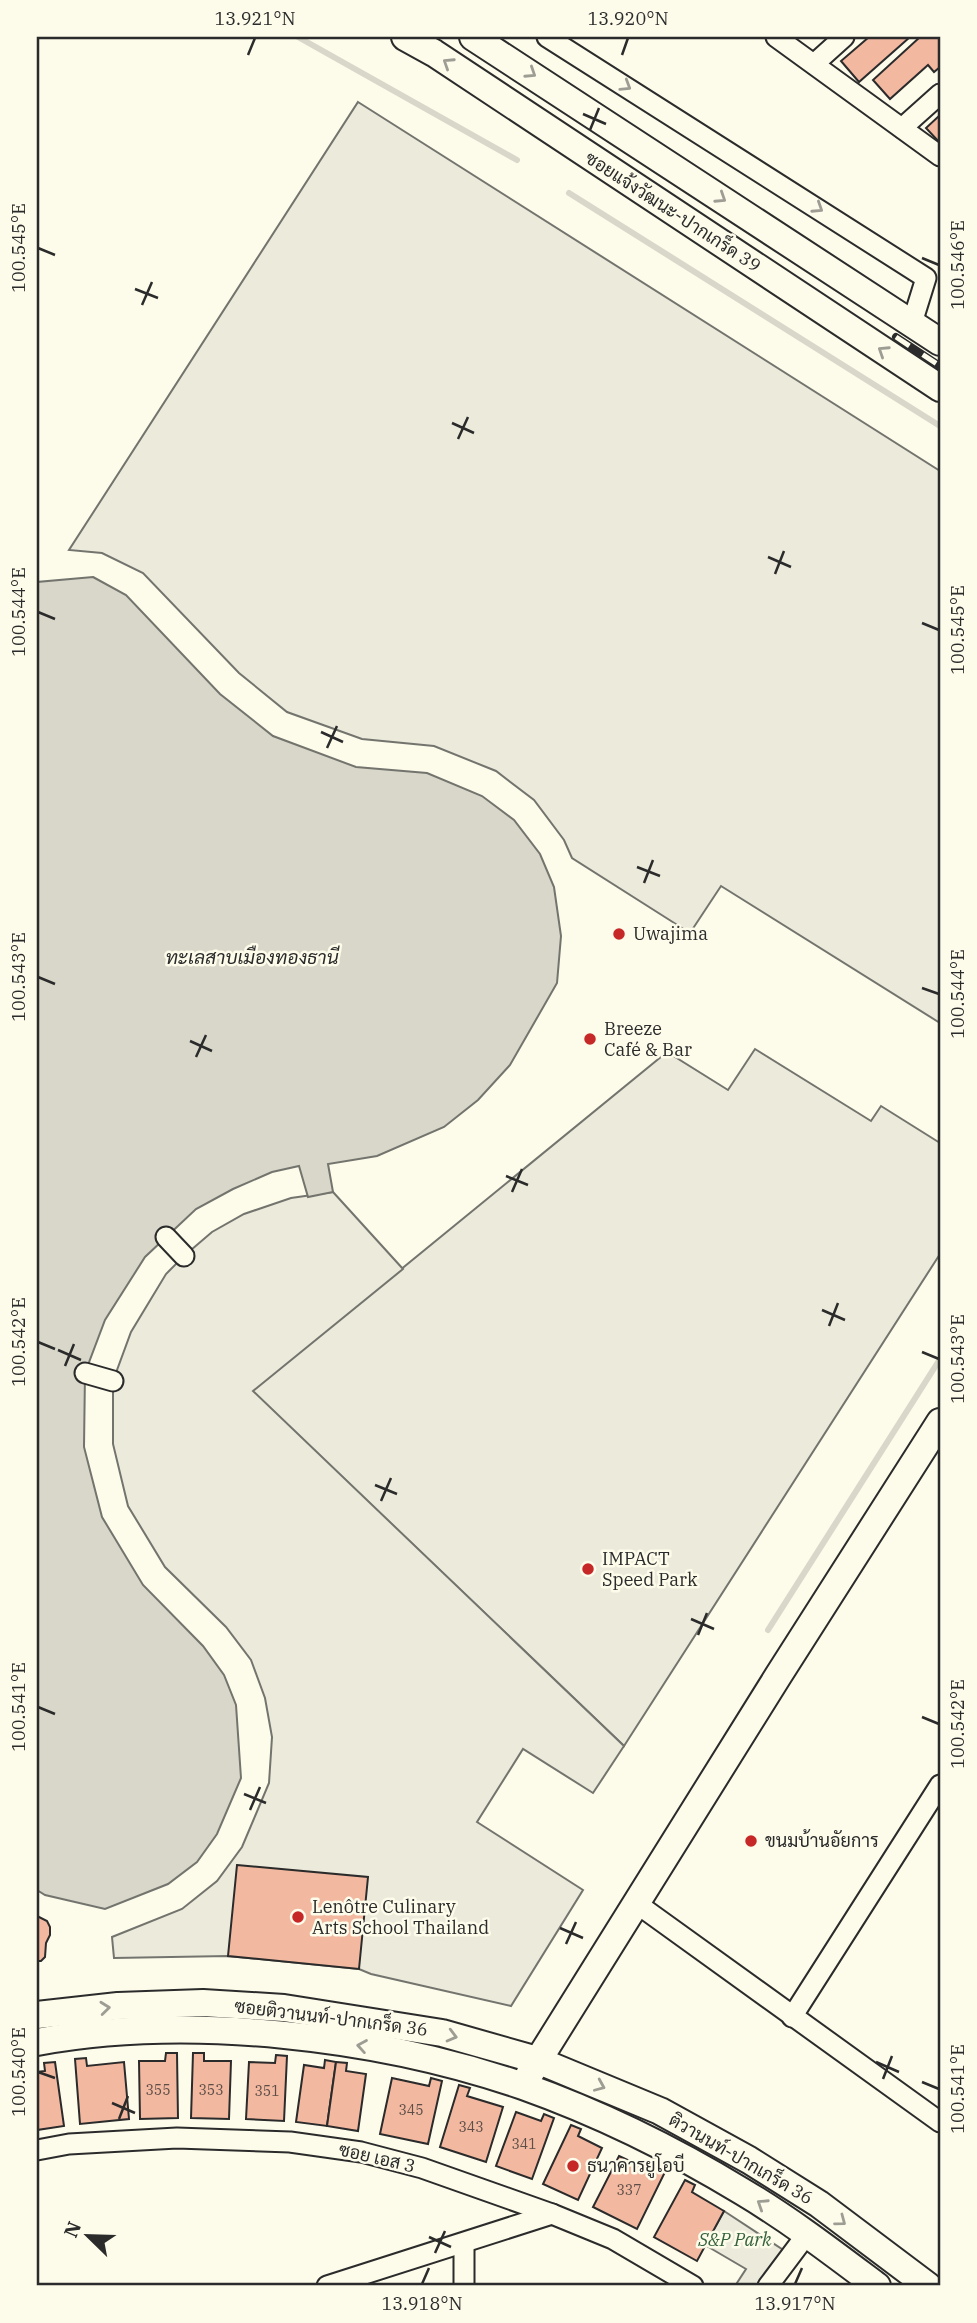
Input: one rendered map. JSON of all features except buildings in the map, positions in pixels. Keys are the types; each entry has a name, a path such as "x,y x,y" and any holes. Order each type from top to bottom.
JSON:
{"street":[{"name":"ซอยแจ้งวัฒนะ-ปากเกร็ด 39","path":"405,37 434,53 940,388"},
{"path":"473,37 940,342"},
{"path":"547,37 926,278 912,323"},
{"path":"776,37 940,156"},
{"path":"814,64 845,37"},
{"path":"902,128 940,94"},
{"path":"166,1237 184,1256"},
{"path":"85,1373 113,1381"},
{"path":"523,2086 940,1422"},
{"path":"792,2017 940,1785"},
{"path":"636,1903 940,2122"},
{"name":"ซอยติวานนท์-ปากเกร็ด 36","path":"37,2015 118,2006 203,2003 284,2008 442,2033 537,2060"},
{"name":"ซอยติวานนท์-ปากเกร็ด 36","path":"37,2042 111,2033 203,2029 282,2034 432,2060 523,2086 602,2118 743,2192 807,2234 877,2286"},
{"name":"ติวานนท์-ปากเกร็ด 36","path":"537,2060 660,2112 749,2160 819,2204 928,2286"},
{"name":"ซอย เอส 3","path":"37,2150 69,2144 177,2138 290,2142 361,2152 410,2165 552,2214 612,2239 693,2286"},
{"path":"327,2286 552,2214"},
{"path":"768,2286 807,2234"},
{"path":"464,2243 464,2286"}],"green space":[{"name":"IMPACT Speed Park","path":"755,1049 871,1121 881,1106 940,1143 940,1254 624,1746 252,1391 667,1052 728,1090"},
{"name":"S&P Park","path":"724,2211 791,2255 768,2286 735,2286 746,2269 705,2245"}],"shaded area":[{"path":"358,102 940,471 940,1023 721,886 690,933 572,858 564,840 534,800 496,771 434,746 362,739 287,712 239,673 143,573 102,553 69,550"},
{"path":"333,1192 403,1269 253,1391 624,1746 593,1793 523,1749 477,1822 583,1890 511,2006 359,1969 228,1956 114,1958 112,1937 182,1909 217,1881 242,1847 269,1783 272,1737 265,1698 251,1660 226,1627 165,1567 128,1506 113,1444 113,1381 131,1332 166,1274 184,1256 212,1232 244,1214 291,1198"}],"water":[{"name":"ทะเลสาบเมืองทองธานี","path":"93,577 126,595 220,694 273,736 356,767 427,773 482,796 514,820 540,854 554,887 561,936 557,983 510,1065 478,1100 444,1127 377,1156 328,1164 333,1192 308,1197 299,1166 272,1172 196,1209 145,1257 105,1320 85,1373 84,1447 102,1517 143,1585 203,1646 224,1675 236,1705 241,1778 217,1834 197,1862 168,1884 105,1909 45,1895 37,1890 37,582"}],"waterway":[{"path":"298,37 517,160"},
{"path":"569,193 940,426"},
{"path":"768,1630 940,1359"}],"railway":[{"path":"896,337 940,366"}],"place":[{"name":"Uwajima","path":"619,934"},
{"name":"Breeze Café & Bar","path":"590,1039"},
{"name":"IMPACT Speed Park","path":"588,1569"},
{"name":"ขนมบ้านอัยการ","path":"751,1841"},
{"name":"Lenôtre Culinary Arts School Thailand","path":"298,1917"},
{"name":"ธนาคารยูโอบี","path":"573,2166"}]}
